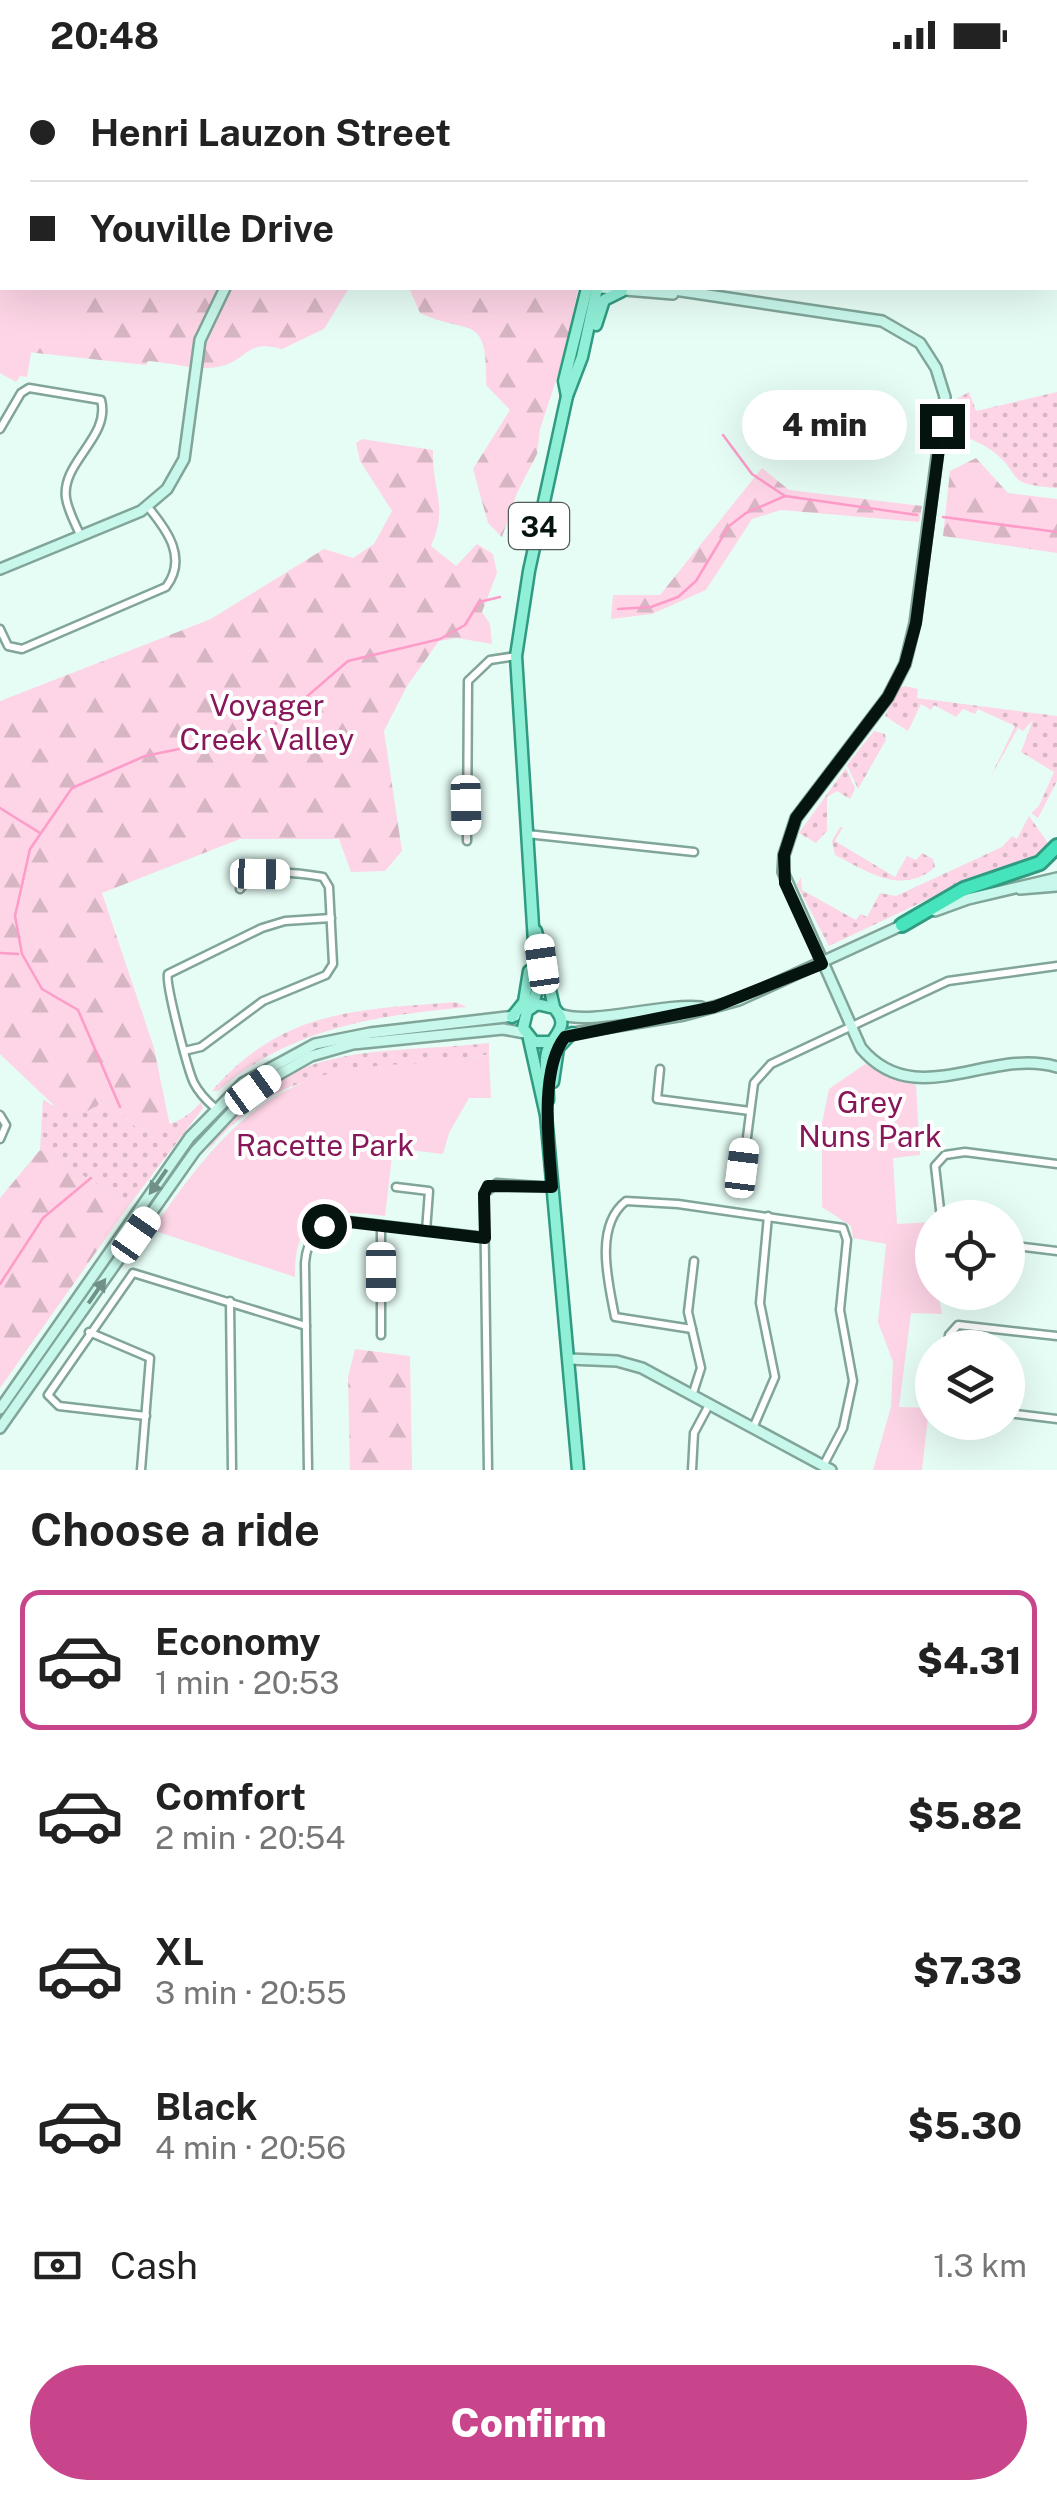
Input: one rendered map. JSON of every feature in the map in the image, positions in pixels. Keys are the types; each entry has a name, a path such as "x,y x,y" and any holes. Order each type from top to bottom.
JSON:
{"highway":[{"path":"902,926 964,889 1040,864 1057,846"}],"main road":[{"path":"0,568 148,506 172,483 184,459 200,340 224,290"},
{"name":"34","path":"567,396 564,381 587,290"},
{"name":"34","path":"578,1470 546,1115 527,1036 529,1009 536,990 516,656 528,572 567,396 582,358 599,290"},
{"path":"614,290 680,293 882,321 920,343 936,368 945,397 916,623 905,664 888,697 796,818 784,855 785,883 850,1027 871,1060 903,1077 924,1079 1029,1063 1057,1067"},
{"path":"669,290 680,293"},
{"path":"582,358 601,304 622,291"},
{"path":"0,1428 224,1116 274,1074 322,1052 376,1040 502,1030 554,1040 572,1033 712,1008 754,994 968,898 1057,878"},
{"path":"1008,889 1057,886"},
{"name":"34","path":"533,920 562,1026 546,1055 546,1115"},
{"path":"512,1017 526,995 532,950"},
{"path":"0,1409 215,1108 265,1068 316,1044 370,1032 512,1017 543,1004 582,1018 660,1007 712,1008"},
{"path":"548,1098 558,1048 572,1033"},
{"path":"215,1108 224,1116"},
{"path":"568,1359 632,1364 826,1468"}],"street":[{"path":"0,429 21,393 29,388 100,400 100,426 67,486 66,500 81,537"},
{"path":"0,629 11,649 22,649 166,587 171,580 174,541 148,506"},
{"path":"467,841 468,682 490,660 516,656"},
{"path":"526,834 694,852"},
{"path":"184,1051 201,1047 263,1001 326,975 334,958 328,884 319,876 260,874 246,880 240,890"},
{"path":"215,1108 197,1089 184,1051 165,984 172,970 262,928 285,921 331,918"},
{"path":"742,1168 754,1083 764,1070 948,982 1057,966"},
{"path":"660,1069 657,1098 750,1110"},
{"path":"0,1116 6,1125 0,1139"},
{"path":"939,1200 935,1166 945,1155 965,1152 1057,1164"},
{"path":"488,1470 484,1194 488,1186 552,1187"},
{"path":"396,1187 429,1191 426,1231"},
{"path":"692,1329 615,1317 606,1232 616,1209 626,1201 834,1224 846,1234 840,1303 852,1361 852,1396 826,1468"},
{"path":"753,1428 774,1385 760,1303 768,1216"},
{"path":"308,1470 306,1253 314,1235 336,1222 485,1238"},
{"path":"380,1335 382,1226"},
{"path":"1025,1248 1057,1252"},
{"path":"692,1396 701,1368 688,1312 694,1261"},
{"path":"146,1416 59,1406 50,1400 50,1387 136,1272 306,1326"},
{"path":"230,1301 232,1470"},
{"path":"951,1330 958,1325 1003,1330"},
{"path":"89,1332 148,1355 141,1470"},
{"path":"1025,1332 1057,1336"},
{"path":"692,1470 694,1433 709,1404"},
{"path":"1025,1415 1057,1419"}],"green space":[{"path":"0,290 348,290 324,329 282,349 255,348 222,366 205,368 148,361 146,365 0,349"},
{"path":"410,290 578,290 566,350 540,429 537,454 517,493 502,537 488,523 473,469 510,410 486,385 486,362 479,336 463,326 420,313"},
{"path":"88,292 78,354 32,347 27,377 20,376 16,382 0,373 0,303 5,295"},
{"path":"969,392 976,411 1057,392 1057,488 1020,481 991,450 951,425 951,402"},
{"name":"Voyager Creek Valley","path":"362,439 433,450 439,520 431,546 456,566 477,544 493,554 497,573 482,612 490,624 492,644 457,638 439,641 407,686 384,731 402,851 385,871 351,872 339,839 240,839 102,893 154,1048 170,1126 138,1129 106,1100 86,1112 62,1113 0,1054 0,701 211,619 324,549 353,558 374,544 392,511 360,461 356,443"},
{"path":"976,458 1008,493 1057,499 1057,553 943,536 950,471"},
{"path":"762,468 789,490 922,506 919,522 781,510 752,519 706,590 652,614 611,619 613,595 660,595"},
{"path":"899,688 918,689 917,698 1057,716 1057,781 1038,818 1031,813 1039,806 1054,772 1021,752 1033,720 1023,731 1018,728 990,778 1015,726 978,709 975,714 963,709 956,717 934,705 931,710 921,704 908,731 885,716"},
{"path":"874,731 885,734 886,740 858,789 847,765"},
{"path":"846,768 855,789 850,799 837,791 827,797 827,831 816,843 799,833"},
{"path":"1029,816 1050,846 1038,857 956,886 829,946 797,885 801,877 802,890 856,920 860,914 867,917 880,893 896,896 1002,847 1012,836 1017,839"},
{"path":"840,827 835,841 895,877 907,856 916,860 922,853 933,859 935,867 911,880 873,874 835,855 832,841"},
{"path":"456,1002 467,1007 366,1021 304,1039 212,1091 239,1064 294,1029 354,1012"},
{"path":"489,1043 489,1054 304,1082 271,1096 238,1120 204,1155 234,1117 264,1090 296,1071 366,1053"},
{"name":"Racette Park","path":"489,1054 491,1098 469,1098 449,1133 443,1154 393,1148 385,1216 348,1213 319,1218 301,1238 295,1277 152,1230 214,1148 237,1125 291,1088 358,1068"},
{"name":"Grey Nuns Park","path":"865,1064 887,1077 916,1085 920,1155 893,1158 897,1224 915,1223 915,1310 941,1310 942,1314 911,1313 899,1407 915,1408 915,1440 925,1440 922,1470 873,1470 891,1407 893,1362 878,1322 886,1244 853,1238 851,1226 822,1207 822,1123 829,1089"},
{"path":"43,1099 59,1109 74,1112 106,1100 138,1129 173,1123 201,1102 203,1108 130,1204 40,1150"},
{"path":"40,1150 130,1204 0,1388 0,1198"},
{"path":"355,1349 410,1356 412,1470 350,1470 348,1377"}],"waterway":[{"path":"723,435 752,474 785,496"},
{"path":"618,609 651,607 678,597 696,581 729,526 746,513 785,496 917,515"},
{"path":"943,517 1057,532"},
{"path":"120,1107 78,1010 42,989 22,954 15,916 30,849 72,788 145,756 267,731 348,661 440,639 465,625 479,602 500,597"},
{"path":"0,808 40,833"},
{"path":"0,953 18,954"},
{"path":"0,1284 43,1218 91,1178"}],"route":[{"path":"324,1226 349,1222 485,1238 484,1194 488,1186 497,1183 552,1187 546,1115 555,1057 565,1037 714,1007 822,964 785,883 782,862 796,818 888,697 905,664 916,623 942,426"}]}
